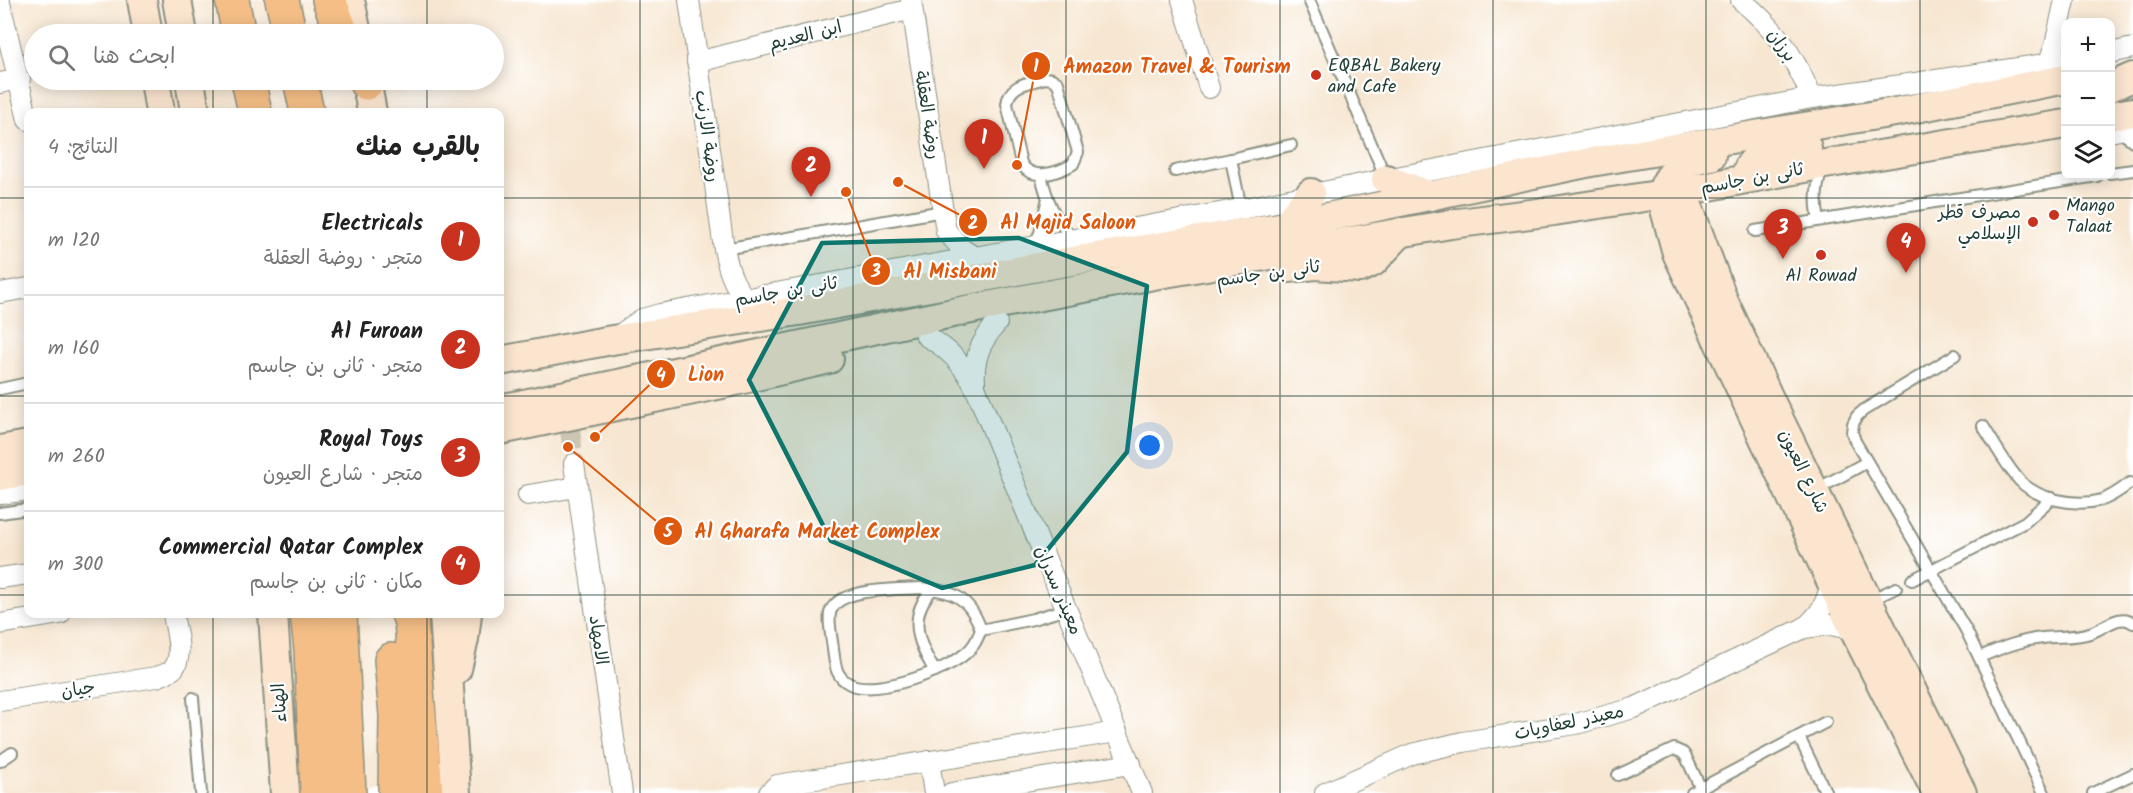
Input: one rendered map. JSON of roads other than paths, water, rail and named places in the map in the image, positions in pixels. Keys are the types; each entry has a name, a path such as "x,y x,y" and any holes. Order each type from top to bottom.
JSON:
{"highway":[{"path":"232,0 237,24"},
{"path":"282,0 288,24"},
{"path":"329,0 338,24"},
{"path":"250,90 254,108"},
{"path":"302,90 306,108"},
{"path":"307,618 312,662 317,793"},
{"path":"340,618 349,793"},
{"path":"388,618 396,715 395,793"},
{"path":"410,618 426,793"}],"main road":[{"path":"142,0 146,24"},
{"path":"177,0 181,24"},
{"path":"350,0 355,24"},
{"path":"369,0 373,24"},
{"path":"2115,69 2133,66"},
{"name":"ثانى بن جاسم","path":"504,360 1285,226 1591,162 1895,112 2060,68"},
{"path":"2115,85 2133,77"},
{"path":"157,90 159,108"},
{"path":"192,90 194,108"},
{"path":"372,90 384,108"},
{"path":"1673,185 1689,161 1707,156 1855,131 1886,130 2061,99"},
{"name":"ثانى بن جاسم","path":"504,429 570,422 927,336 1231,278 1302,266 1329,265 1360,268 1373,262 1401,232 1554,211 1673,185 1735,181 2061,125"},
{"path":"1451,224 1493,225 1610,211 1630,211 1646,217 1691,252 1703,240 1706,216 1715,193 1735,181 1750,164 1762,155 1862,138 1886,130"},
{"path":"1650,153 1668,163 1673,185"},
{"path":"1554,211 1599,187 1601,175 1591,162"},
{"path":"1386,178 1431,196"},
{"name":"شارع العيون","path":"1673,185 1691,252 1831,580 1937,793"},
{"path":"1285,226 1311,193"},
{"path":"508,407 980,307 1401,232"},
{"name":"شارع العيون","path":"1691,252 1724,302 1962,793"},
{"path":"0,450 24,446"},
{"path":"0,476 24,472"},
{"name":"الهناء","path":"273,618 285,793"},
{"path":"444,618 456,793"},
{"path":"448,697 460,658 466,618"}],"street":[{"name":"روضة الارنب","path":"688,0 724,249 729,271 739,292 746,298"},
{"path":"1182,0 1209,88"},
{"name":"برزان","path":"1741,0 1763,18 1781,39 1798,67 1812,98"},
{"path":"2063,18 2065,0"},
{"path":"0,3 26,108"},
{"name":"ابن العديم","path":"698,62 911,5"},
{"name":"روضة العقلة","path":"911,5 946,231"},
{"path":"2060,68 2055,45 2061,34"},
{"path":"2115,52 2133,48"},
{"name":"ثانى بن جاسم","path":"612,340 649,316 1241,209 1386,178 1812,98 2060,68"},
{"path":"0,83 20,80"},
{"name":"ثانى بن جاسم","path":"2028,130 2061,137"},
{"path":"922,267 933,257 946,231 963,250 974,256"},
{"path":"719,303 729,271"},
{"path":"0,293 24,289"},
{"name":"معيذر سدران","path":"975,387 974,369 977,352 985,336 997,323"},
{"name":"معيذر سدران","path":"927,336 956,357 967,371 975,387 1142,793"},
{"name":"الامهاد","path":"574,464 621,793"},
{"path":"528,495 577,487"},
{"path":"0,494 24,491"},
{"path":"0,578 24,575"},
{"name":"معيذر لعفاويات","path":"1804,628 1819,613 1831,580"},
{"path":"0,624 36,618"},
{"name":"جيان","path":"0,701 156,677 174,668 177,661 174,618"},
{"name":"معيذر لعفاويات","path":"1325,793 1412,754 1463,742 1576,724 1634,708 1804,628 1831,625 1854,630"},
{"path":"769,793 777,785 1117,732"},
{"path":"1039,744 1044,778"},
{"path":"929,761 934,793"},
{"path":"951,793 1131,764"}],"lane":[{"path":"1309,0 1386,178"},
{"path":"1045,78 1058,83 1078,152 1073,164 1064,169 1041,174 1025,170 1007,104 1008,96 1013,89 1045,78"},
{"path":"1175,171 1291,145"},
{"path":"1232,159 1241,209"},
{"path":"1819,220 1816,191 1825,164"},
{"path":"2115,172 2133,170"},
{"path":"1041,174 1047,202 1054,215 1073,238"},
{"path":"1755,231 2072,180"},
{"path":"1034,245 1042,227 1047,202"},
{"path":"724,249 943,211"},
{"path":"1955,355 1857,416 1852,432 1980,657 2044,793"},
{"path":"0,388 24,384"},
{"path":"1983,426 2018,478 2034,491 2052,498 2085,502 2102,500 2117,493 2130,483"},
{"path":"1814,491 1867,462"},
{"path":"1912,580 2025,522 2052,498"},
{"path":"0,513 24,510"},
{"path":"1868,601 1896,588"},
{"path":"933,589 922,604 916,630 922,648 935,671"},
{"path":"933,589 953,595 969,604 976,616 981,630 974,645 965,654 911,681 870,688 848,684 839,676 835,667 830,623 830,612 837,602 849,595 893,590 933,589"},
{"path":"981,630 1034,620 1067,609"},
{"path":"1980,657 2033,639 2088,634 2120,619 2127,619 2133,623"},
{"path":"193,698 201,793"},
{"path":"1618,775 1674,749 1686,757 1697,791 1826,722"},
{"path":"1799,737 1826,793"},
{"path":"0,761 12,753"},
{"path":"2092,793 2133,774"}],"tunnel":[{"path":"570,429 574,464"}],"place":[{"name":"EQBAL Bakery and Cafe","path":"1316,75"},
{"name":"Amazon Travel & Tourism","path":"1017,165"},
{"name":"Electricals","path":"984,169"},
{"name":"Al Majid Saloon","path":"898,182"},
{"name":"Al Misbani","path":"846,192"},
{"name":"Al Furoan","path":"811,197"},
{"name":"Mango Talaat","path":"2054,215"},
{"name":"مصرف قطر الإسلامي","path":"2033,222"},
{"name":"Al Rowad","path":"1821,255"},
{"name":"Royal Toys","path":"1783,259"},
{"name":"Commercial Qatar Complex","path":"1906,273"},
{"name":"Lion","path":"595,437"},
{"name":"Al Gharafa Market Complex","path":"568,447"}]}
